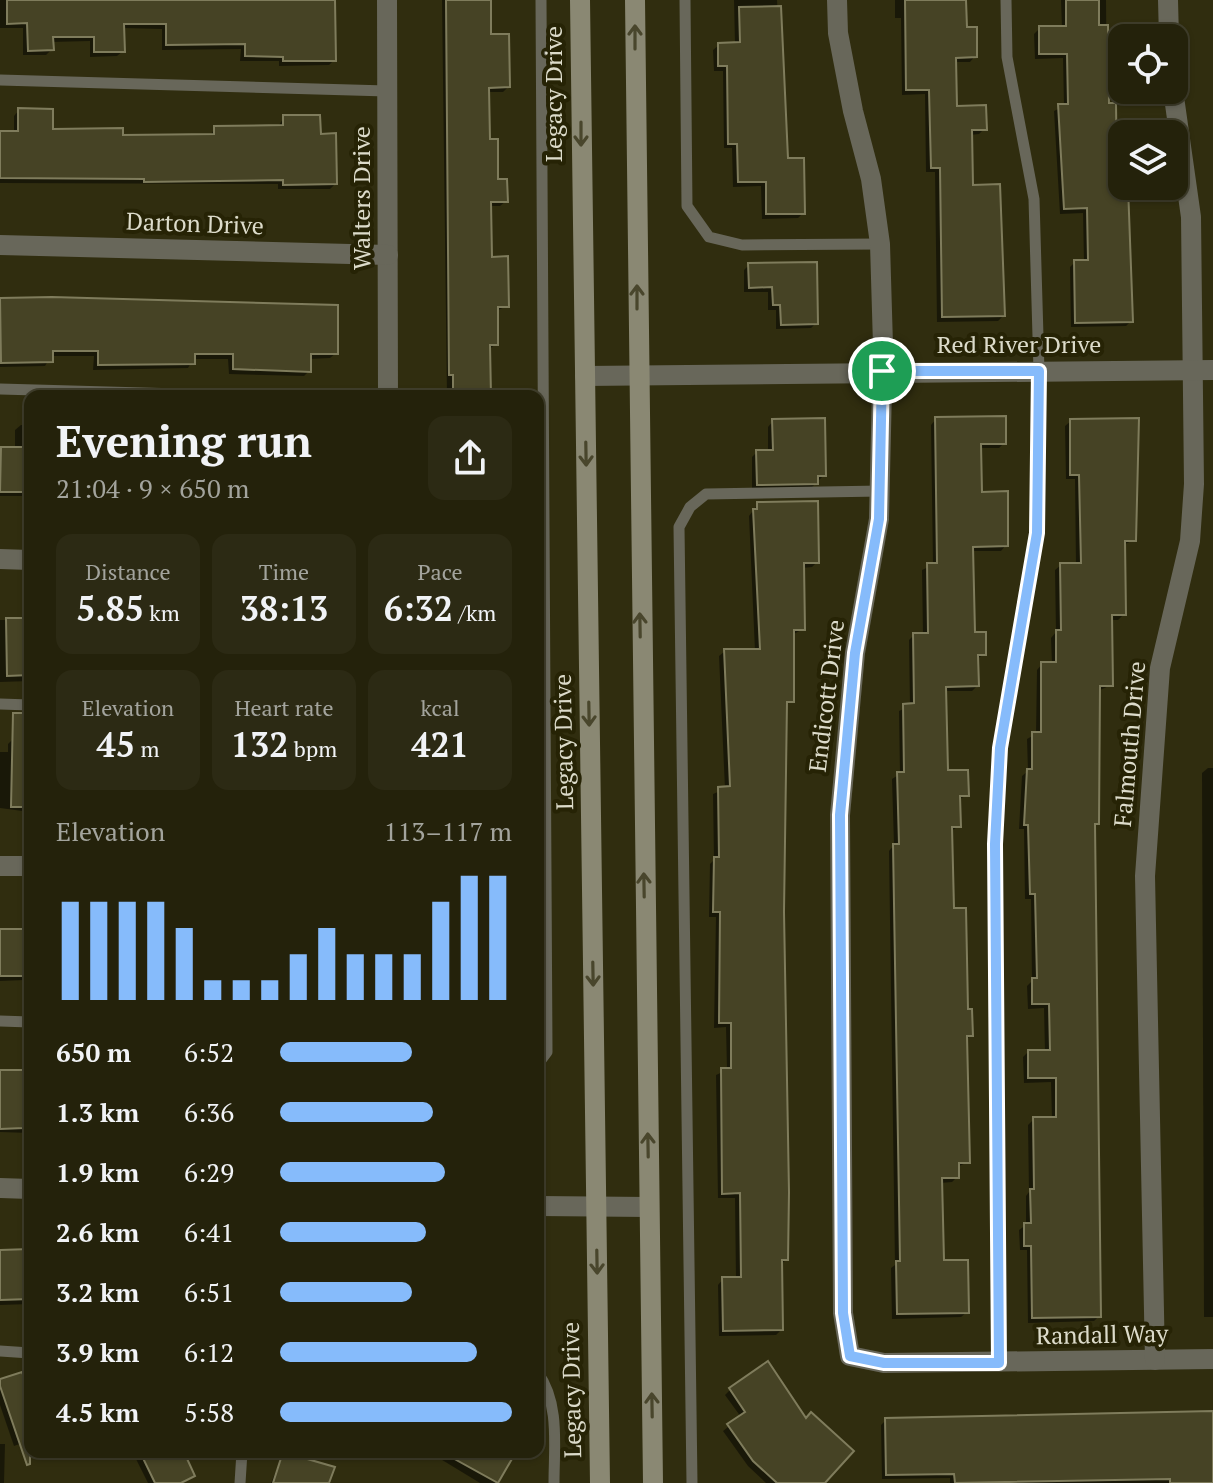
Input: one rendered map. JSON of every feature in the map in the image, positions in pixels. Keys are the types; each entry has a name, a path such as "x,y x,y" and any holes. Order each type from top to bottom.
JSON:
{"main road":[{"name":"Legacy Drive","path":"580,0 600,1483"},
{"path":"635,0 637,375 653,1483"}],"street":[{"name":"Walters Drive","path":"387,0 388,390"},
{"name":"Endicott Drive","path":"837,0 838,33 853,111 871,179 880,244 882,371 881,491 855,653 840,815 843,1313 850,1356"},
{"path":"1168,0 1169,24"},
{"name":"Falmouth Drive","path":"1155,1360 1145,876 1160,668 1190,541 1203,370 1191,217 1175,104"},
{"name":"Darton Drive","path":"0,245 388,255"},
{"name":"Red River Drive","path":"585,376 1203,370"},
{"path":"0,559 24,560"},
{"path":"0,866 24,866"},
{"path":"0,1188 24,1189"},
{"path":"544,1206 648,1207"},
{"name":"Randall Way","path":"850,1356 884,1363 1213,1359"}],"lane":[{"path":"541,0 542,390"},
{"path":"685,0 687,206 709,237 742,245 880,244"},
{"path":"999,1363 995,844 1000,748 1037,533 1039,371 1034,199 1007,57 1006,0"},
{"path":"0,80 387,91"},
{"path":"0,389 36,390"},
{"path":"692,1483 679,527 690,507 706,494 881,491"},
{"path":"0,704 24,705"},
{"path":"544,852 547,1052 544,1056"},
{"path":"0,1021 24,1022"},
{"path":"0,1351 24,1353"},
{"path":"544,1381 549,1388 553,1407 554,1483"},
{"path":"240,1483 242,1458"}],"building":[{"path":"7,0 335,0 336,61 283,61 283,57 245,56 245,44 166,45 166,24 124,24 125,52 94,52 94,37 53,37 54,50 28,51 27,23 7,24"},
{"path":"446,0 491,0 491,34 509,34 510,87 489,88 490,139 498,139 498,179 507,179 508,202 491,202 492,257 508,256 509,307 498,307 498,345 490,345 491,390 453,390 453,375 449,375"},
{"path":"905,0 966,0 967,27 977,27 977,57 956,58 957,106 986,105 987,130 972,130 973,185 1000,184 1005,316 942,317 940,168 931,168 929,90 906,90"},
{"path":"1066,0 1099,0 1099,25 1108,25 1108,104 1116,104 1116,120 1108,120 1108,200 1129,200 1133,322 1075,323 1074,260 1088,260 1087,208 1064,209 1058,104 1068,104 1067,54 1039,54 1039,26 1066,26"},
{"path":"781,6 788,158 804,158 805,214 766,214 766,182 738,182 737,144 728,144 727,66 718,66 718,43 740,42 739,7"},
{"path":"18,108 53,109 53,129 123,128 123,135 214,134 214,126 283,125 283,115 320,115 321,134 336,133 337,184 283,185 283,180 144,182 144,179 0,178 0,131 18,131"},
{"path":"817,262 818,324 781,325 780,305 773,305 772,287 749,288 748,263"},
{"path":"0,298 338,305 338,354 311,354 311,372 233,369 233,354 195,354 195,364 98,365 98,351 53,351 53,362 1,363"},
{"path":"1006,416 1006,444 981,444 982,492 1008,491 1008,546 973,547 975,632 986,632 986,655 978,655 979,686 946,687 948,770 968,770 969,796 960,796 961,827 952,827 954,908 966,908 968,1009 972,1009 973,1036 967,1036 970,1163 959,1163 959,1178 942,1178 944,1260 968,1260 969,1313 897,1314 896,1261 900,1261 893,844 899,844 897,772 904,772 903,704 914,703 913,633 928,633 927,563 937,563 935,417"},
{"path":"825,418 826,476 818,476 818,484 757,485 756,450 773,450 772,419"},
{"path":"1139,418 1136,541 1125,541 1126,615 1112,615 1113,686 1100,686 1099,824 1095,824 1101,1317 1032,1318 1031,1246 1024,1246 1024,1223 1031,1223 1030,1189 1034,1189 1033,1117 1056,1117 1056,1078 1028,1078 1028,1050 1050,1050 1049,1004 1032,1004 1032,978 1037,978 1035,894 1030,894 1028,825 1024,825 1027,769 1032,769 1032,732 1041,732 1041,662 1056,662 1056,630 1061,630 1060,563 1081,563 1079,475 1070,475 1070,419"},
{"path":"1,447 24,447 24,492 0,492"},
{"path":"818,501 819,563 804,563 805,630 794,630 794,702 787,702 784,912 789,1192 788,1260 782,1260 783,1330 723,1331 722,1277 741,1277 740,1193 722,1194 721,1068 731,1068 731,1023 719,1023 720,912 713,912 714,857 719,857 718,787 730,786 724,649 760,649 753,509 757,509 757,502"},
{"path":"6,618 24,618 24,675 7,676"},
{"path":"13,713 24,713 24,807 11,807"},
{"path":"0,929 24,929 24,976 0,976"},
{"path":"0,1070 23,1070 24,1128 0,1129"},
{"path":"24,1249 24,1299 0,1300 0,1250"},
{"path":"768,1361 806,1418 811,1412 854,1451 825,1483 777,1483 753,1461 727,1424 745,1412 729,1388"},
{"path":"22,1372 24,1378 24,1456 0,1386 0,1379"},
{"path":"1213,1411 1213,1483 1170,1483 1170,1479 955,1483 954,1474 886,1475 885,1418"},
{"path":"143,1458 187,1458 195,1476 181,1483 155,1483"},
{"path":"281,1458 304,1458 335,1467 329,1483 273,1483"},
{"path":"453,1458 513,1458 498,1483"}],"route":[{"path":"882,371 1039,371 1037,533 1000,748 995,844 999,1363 884,1363 850,1356 843,1313 840,815 855,653 879,519 882,371"}]}
